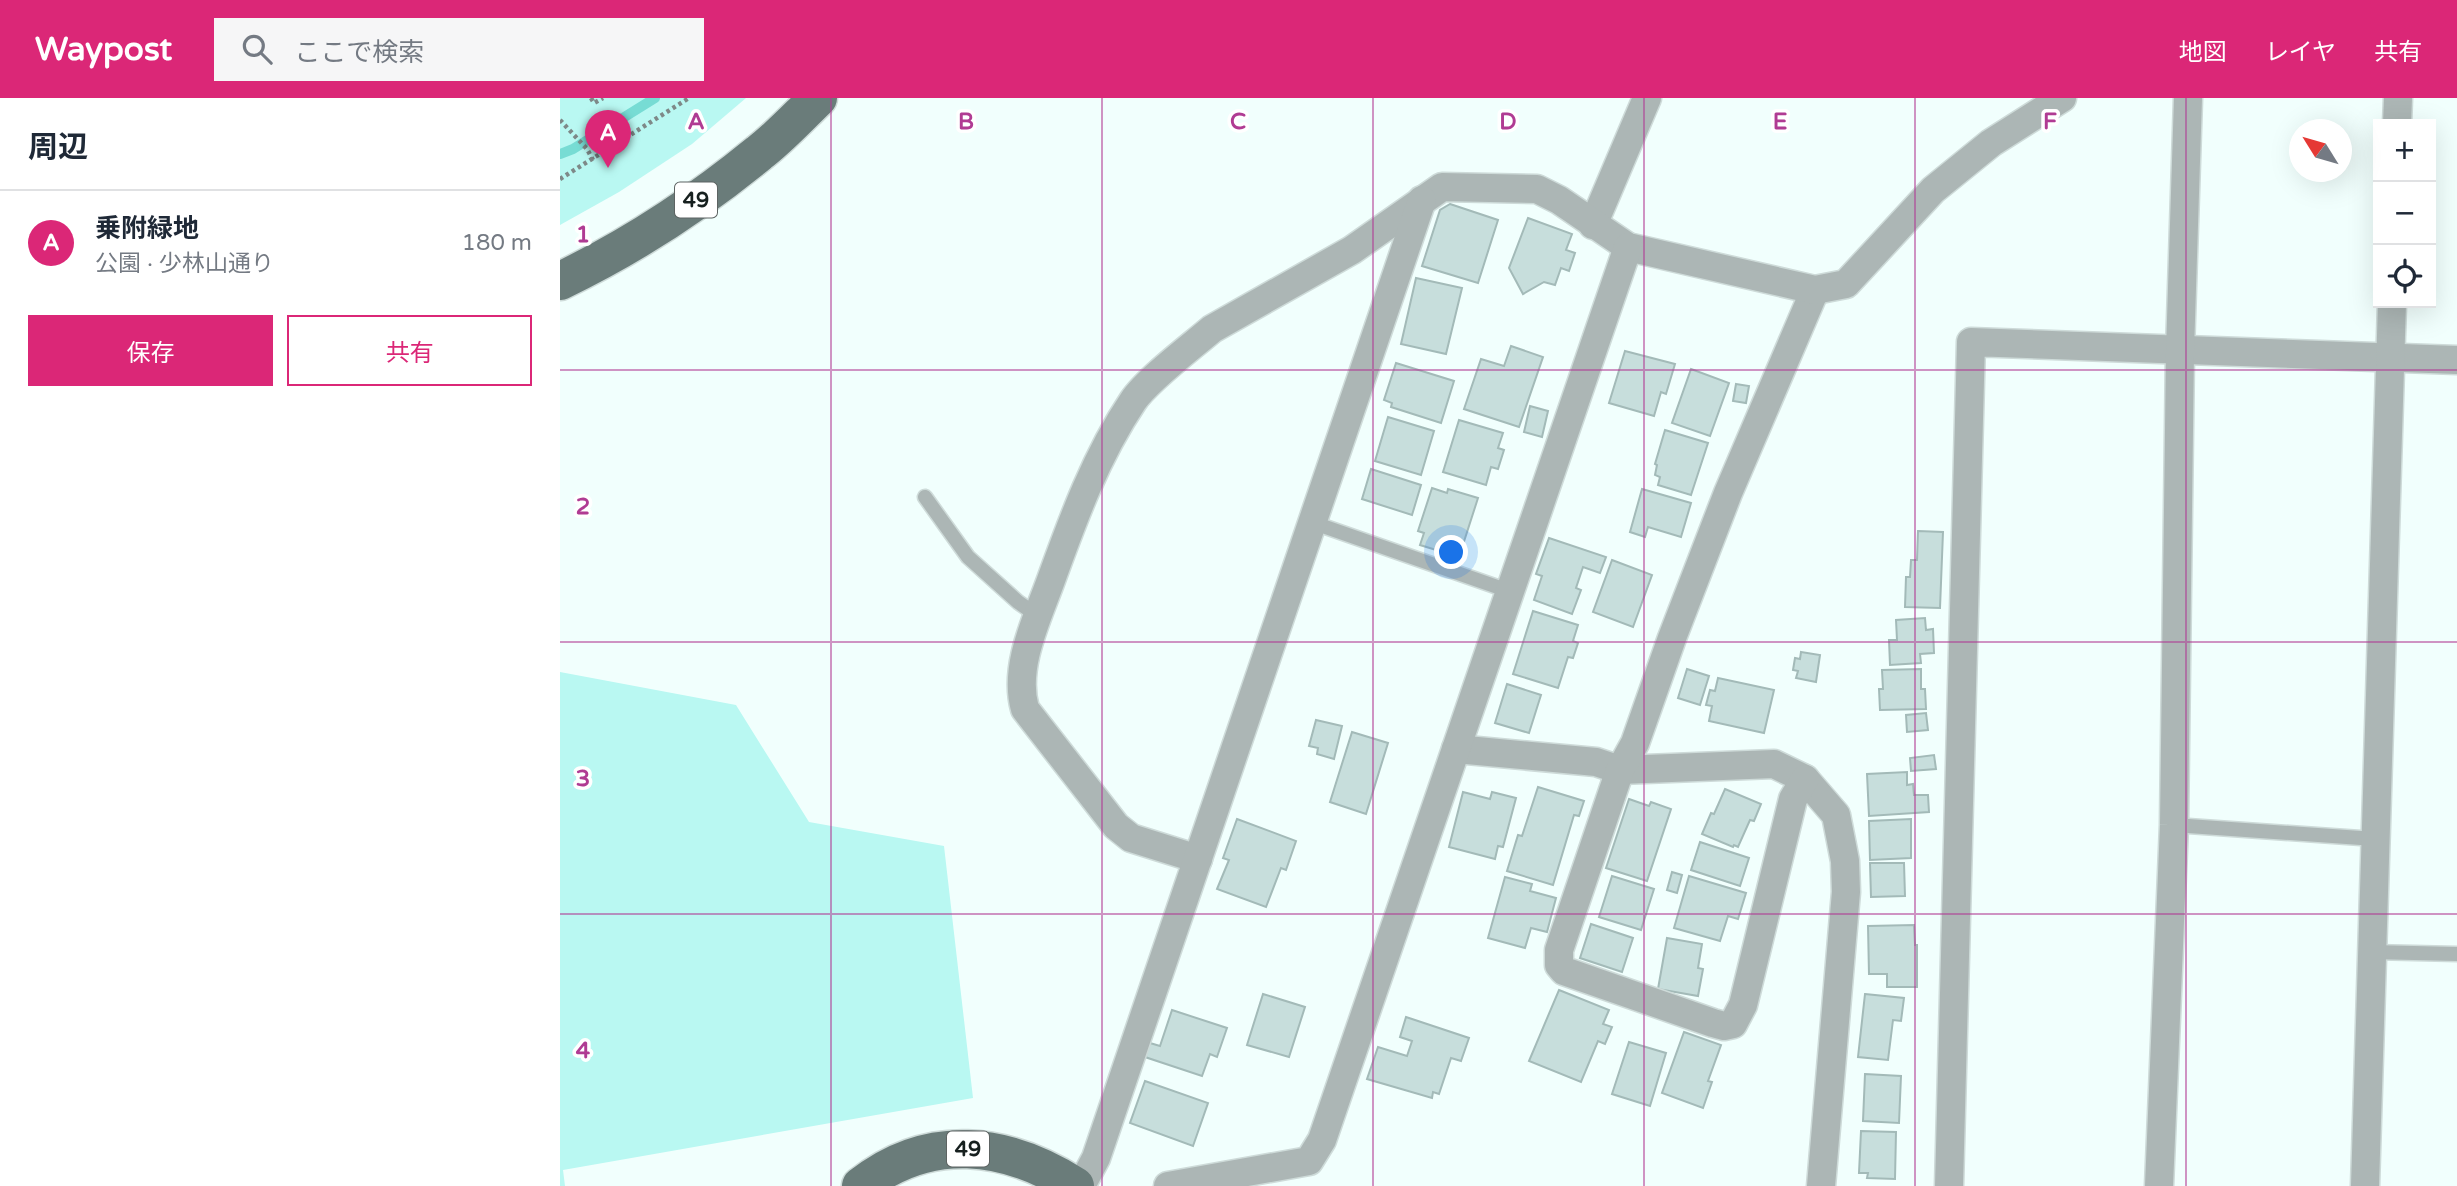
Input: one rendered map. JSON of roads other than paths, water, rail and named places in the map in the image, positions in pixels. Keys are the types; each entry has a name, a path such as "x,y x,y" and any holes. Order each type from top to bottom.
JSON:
{"main road":[{"name":"49","path":"560,281 586,269 643,235 708,192 761,152 818,98"},
{"name":"49","path":"861,1186 886,1169 912,1157 946,1150 980,1149 1011,1155 1048,1170 1075,1186"}],"street":[{"path":"1593,225 1647,98"},
{"path":"1198,859 1130,838 1116,826 1025,709 1021,696 1026,652 1075,513 1092,476 1134,398 1212,329 1352,250 1442,187 1537,189 1628,247 1815,290 1846,284 1933,190 1992,143 2062,98"},
{"path":"2159,1186 2174,825 2180,351 2188,98"},
{"path":"2397,119 2398,98"},
{"path":"1080,1186 1096,1158 1422,200"},
{"path":"1173,1186 1309,1161 1322,1140 1628,247"},
{"path":"1805,779 1793,799 1743,1005 1734,1024 1724,1026 1572,975 1559,965 1559,950 1620,770 1635,743 1728,494 1815,290"},
{"path":"2365,1186 2392,308"},
{"path":"1949,1186 1971,342 2457,359"},
{"path":"1457,749 1596,762 1620,770 1774,764 1805,779 1836,815 1845,861 1844,923 1821,1186"}],"lane":[{"path":"925,497 968,557 1018,603 1038,616"},
{"path":"1314,523 1509,592"},
{"path":"2174,825 2375,839"},
{"path":"2371,952 2457,954"}],"waterway":[{"path":"560,154 573,149 655,98"}],"place":[{"name":"乗附緑地","path":"608,168"}]}
